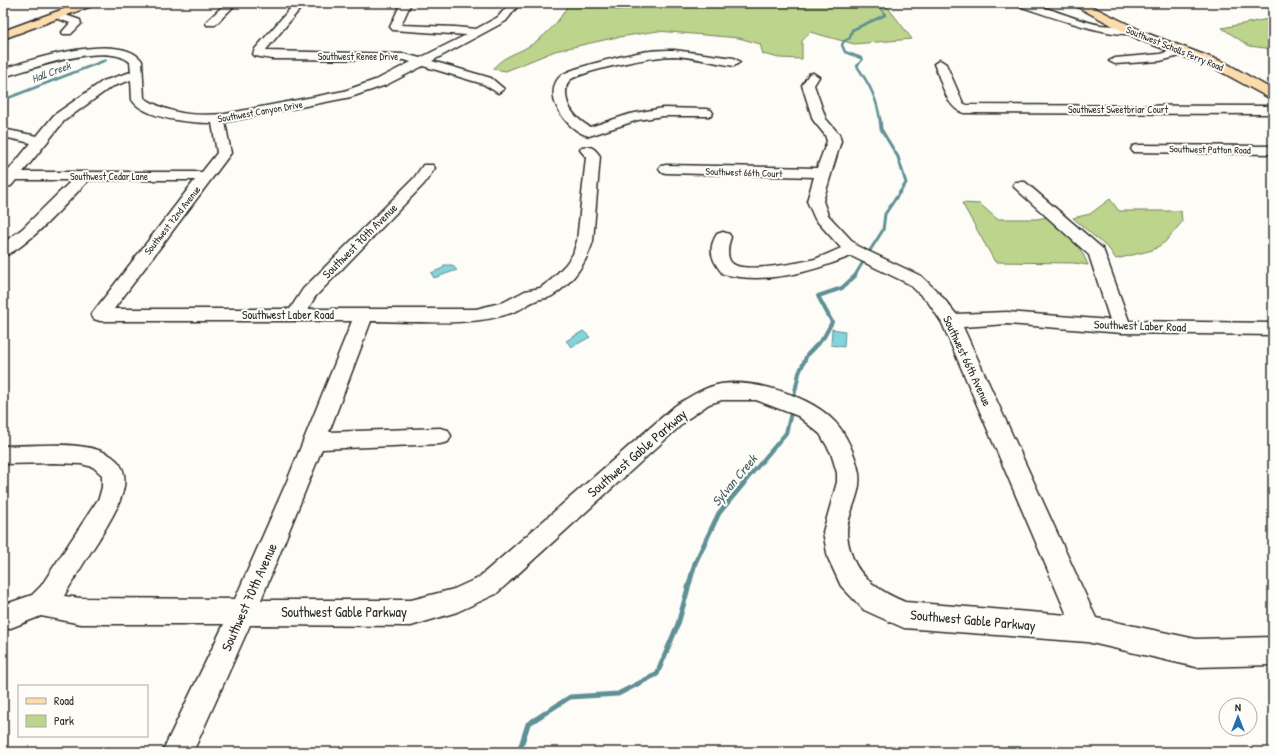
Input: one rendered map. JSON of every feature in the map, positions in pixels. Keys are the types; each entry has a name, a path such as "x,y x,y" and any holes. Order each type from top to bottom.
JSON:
{"main road":[{"path":"3,35 90,3"},
{"name":"Southwest Scholls Ferry Road","path":"1076,3 1131,30 1228,69 1273,96"}],"street":[{"path":"211,23 232,3"},
{"name":"Southwest Renee Drive","path":"300,3 259,51 260,54 272,56 405,56 487,80 498,89"},
{"path":"406,3 396,22 395,27 397,28 455,30 478,33"},
{"name":"Southwest Canyon Drive","path":"3,73 60,56 108,51 124,53 135,58 138,100 142,103 156,111 174,116 218,119 332,98 362,90 382,82 478,33 502,19 515,3"},
{"path":"1020,3 1099,28 1131,30"},
{"path":"57,15 76,22 76,24 67,32"},
{"path":"1115,61 1133,58 1164,58 1176,55 1182,50"},
{"path":"706,112 663,112 635,117 589,132 570,120 561,104 559,94 561,84 574,74 639,56 657,53 682,54 734,62"},
{"name":"Southwest Sweetbriar Court","path":"940,64 958,105 964,109 1273,110"},
{"path":"8,181 59,118 112,81 136,74"},
{"name":"Southwest 66th Avenue","path":"813,77 808,85 820,120 832,134 834,141 822,173 816,201 822,216 851,250 886,265 915,280 934,298 951,321 1087,629"},
{"name":"Southwest 72nd Avenue","path":"100,315 224,153 218,119"},
{"name":"Southwest Laber Road","path":"100,315 476,315 510,307 531,295 545,293 557,284 572,268 581,254 585,241 593,156 587,150 589,132"},
{"path":"3,133 39,141"},
{"name":"Southwest Patton Road","path":"1146,151 1273,150"},
{"name":"Southwest 70th Avenue","path":"295,315 309,293 419,181 428,168"},
{"name":"Southwest 66th Court","path":"666,169 822,173"},
{"path":"3,251 28,232 85,176"},
{"name":"Southwest Cedar Lane","path":"8,181 85,176 207,176"},
{"path":"1020,185 1097,253 1122,327"},
{"path":"724,238 720,245 721,261 729,270 749,273 781,271 820,263 851,250"},
{"name":"Southwest 70th Avenue","path":"177,752 244,611 316,441 364,315"},
{"name":"Southwest Laber Road","path":"951,321 1008,318 1122,327 1273,330"},
{"name":"Southwest Gable Parkway","path":"3,618 42,604 81,611 411,613 457,600 486,586 682,412 713,394 731,391 756,392 771,396 804,410 828,428 837,441 846,462 848,473 848,482 835,532 840,558 850,578 873,601 904,615 1087,629 1196,653 1273,651"},
{"path":"316,441 440,436"},
{"path":"3,454 74,455 93,458 102,461 111,471 115,481 114,493 108,504 60,581 42,604"}],"green space":[{"path":"569,3 604,3 616,10 681,3 904,3 886,5 912,39 854,44 810,32 802,41 802,59 779,58 763,54 760,44 739,38 658,31 613,38 555,51 506,71 493,69 503,59 531,45 544,35 561,17"},
{"path":"1273,18 1273,49 1249,46 1222,28"},
{"path":"1110,199 1119,211 1181,211 1182,222 1165,242 1153,250 1116,259 1109,249 1073,218 1090,214"},
{"path":"962,203 980,204 997,219 1037,219 1048,217 1066,233 1081,251 1088,265 1074,263 995,262"}],"water":[{"path":"444,265 452,265 457,270 434,278 431,273 443,268"},
{"path":"832,329 845,331 844,347 831,345"},
{"path":"583,331 590,337 572,347 566,341"}],"waterway":[{"name":"Sylvan Creek","path":"880,120 877,105 872,92 857,66 862,60 861,58 845,52 842,45 844,41 850,38 852,30 885,15 879,5 881,3"},
{"name":"Hall Creek","path":"3,100 106,60"},
{"name":"Sylvan Creek","path":"869,252 883,230 885,214 906,183 898,157 881,129 880,119"},
{"name":"Sylvan Creek","path":"854,277 863,262"},
{"name":"Sylvan Creek","path":"794,396 799,373 807,355 824,337 832,322 818,296 842,288 854,277"},
{"name":"Sylvan Creek","path":"743,484 786,433 791,413"},
{"path":"519,752 528,724 570,697 618,694 657,674 678,624 695,563 719,513 744,483"}]}
